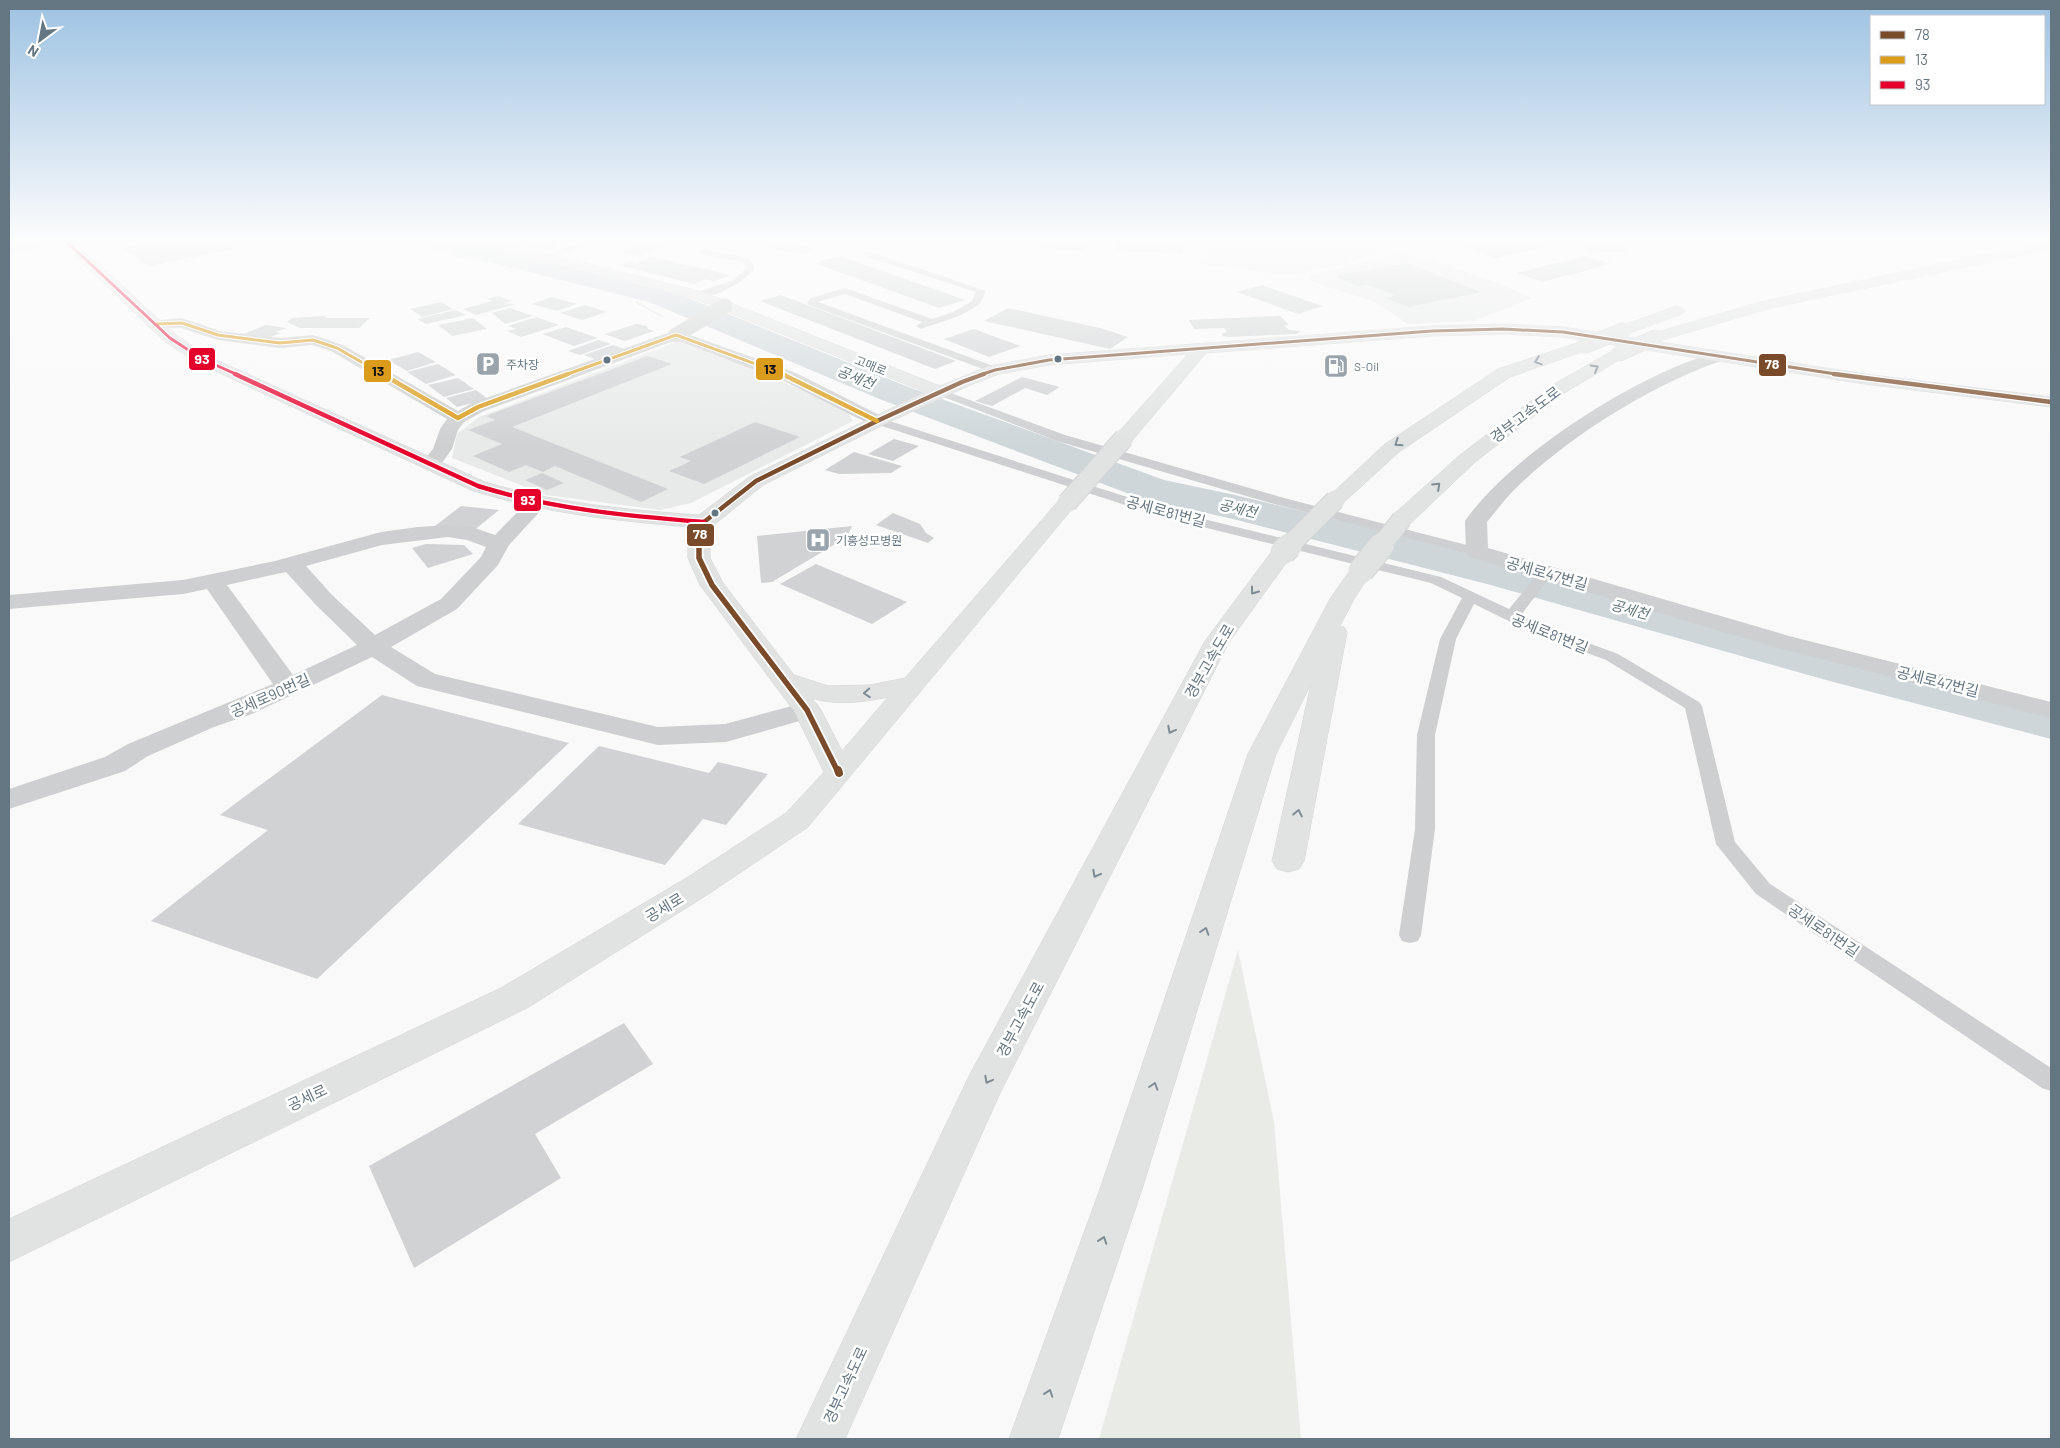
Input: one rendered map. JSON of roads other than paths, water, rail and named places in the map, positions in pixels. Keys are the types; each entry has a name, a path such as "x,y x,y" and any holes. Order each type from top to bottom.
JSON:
{"main road":[{"path":"141,311 170,338 202,359 432,463 478,486 512,497 587,512 704,522"},
{"name":"고매로","path":"736,311 940,392"},
{"name":"경부고속도로","path":"820,1439 992,1071 1217,642 1283,552 1335,500 1392,448 1504,373 1681,311"},
{"name":"경부고속도로","path":"1033,1439 1122,1186 1262,754 1351,585 1402,520 1466,459 1555,391 1618,354 1656,336 1745,311"},
{"path":"839,773 807,710 712,585 699,558 699,539 704,522 756,481 940,392 995,370 1049,360 1432,331 1503,329 1563,332 1865,378 2051,402"},
{"name":"공세로","path":"9,1241 514,998 699,885 797,820 1202,348"},
{"path":"1288,860 1351,585"},
{"path":"784,680 826,694 870,693 914,684"}],"street":[{"path":"432,463 442,449 449,428 458,418 478,406 676,335 717,311"},
{"path":"156,324 182,323 218,335 280,343 313,340 337,348 458,418"},
{"path":"676,335 790,377 885,418"},
{"path":"1477,552 1476,521 1509,484 1555,446 1591,420 1648,388 1688,367 1721,356"},
{"name":"공세로90번길","path":"9,799 115,764 138,750 288,688 372,647 449,604 490,560 500,542 538,502"},
{"path":"9,602 183,587 291,563 381,539 418,534 464,533 500,542"},
{"name":"공세로47번길","path":"1477,552 1780,641 2051,710"},
{"path":"291,563 324,600 372,647 426,680 658,736 726,733 807,710"},
{"path":"212,580 288,688"}],"lane":[{"path":"832,311 995,370"},
{"path":"899,311 931,322"},
{"path":"894,334 962,311"},
{"path":"940,392 1061,438 1279,501 1477,552"},
{"name":"공세로81번길","path":"885,418 1167,514 1232,528 1436,580 1538,630 1612,657 1693,706 1726,844 1763,889 2051,1081"},
{"path":"1511,616 1546,573"},
{"path":"1410,934 1425,829 1426,735 1448,639 1470,598"}],"waterway":[{"name":"공세천","path":"694,311 894,393 1154,490 1235,507 1503,574 1844,669 2051,723"}],"place":[{"name":"주차장","path":"488,364"},
{"name":"S-Oil","path":"1336,366"},
{"name":"기흥성모병원","path":"818,540"}]}
